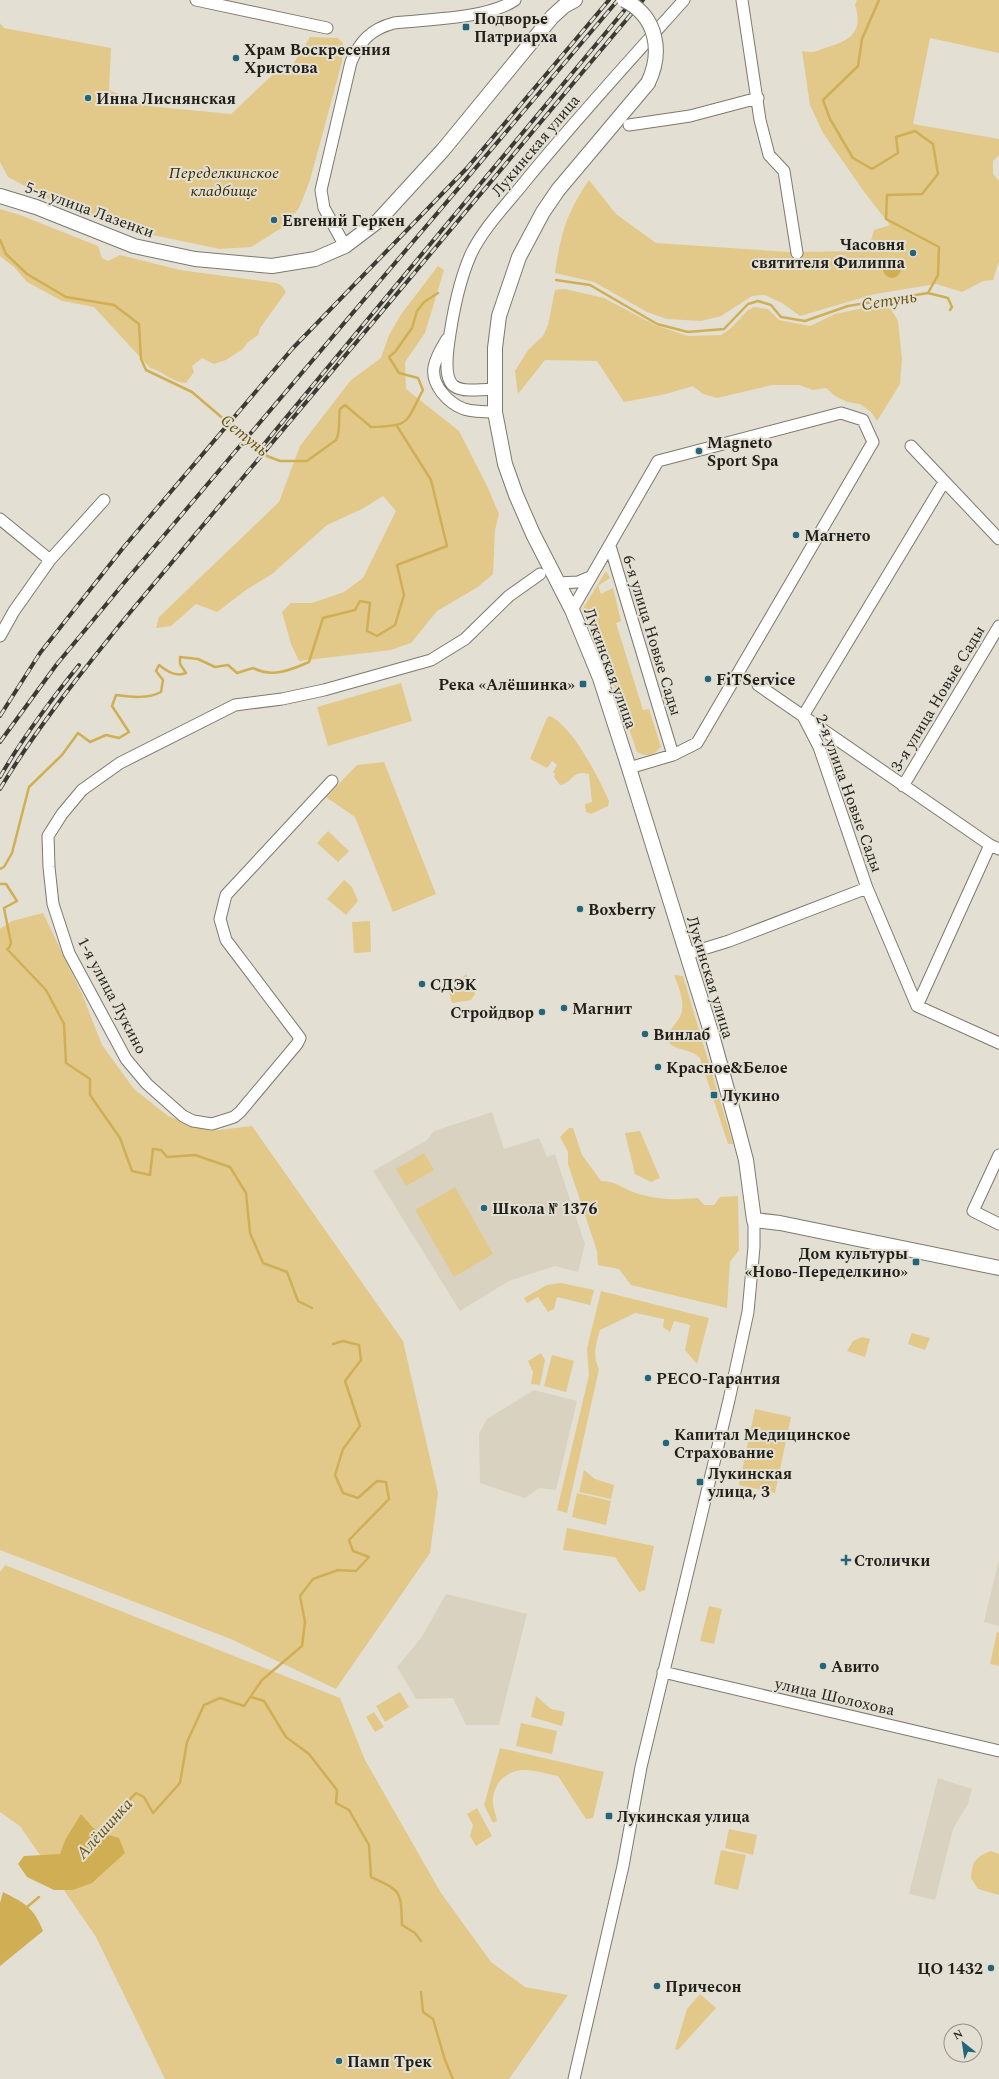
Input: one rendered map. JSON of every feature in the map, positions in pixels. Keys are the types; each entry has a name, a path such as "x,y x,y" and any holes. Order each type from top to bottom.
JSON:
{"main road":[{"name":"Лукинская улица","path":"624,0 644,15 654,34 657,54 653,74 637,98 558,190 530,235 519,257 499,316 495,348 495,412 505,464 516,495 533,534 572,610 600,677 712,1035 746,1160 754,1220"},
{"name":"5-я улица Лазенки","path":"0,196 36,207 134,246 194,259 272,266 315,259 345,246 371,228 384,215 443,150 548,22 569,3"},
{"path":"754,1220 780,1223 999,1268"}],"street":[{"path":"196,0 327,28"},
{"path":"345,246 324,208 321,190 351,62 357,48 368,34 389,24 482,13 502,8 515,0"},
{"name":"Лукинская улица","path":"494,389 465,391 452,384 446,369 450,333 463,279 471,254 482,236 559,139 684,0"},
{"path":"742,0 758,98 760,120 769,155 784,171 797,253"},
{"path":"629,125 690,116 758,98"},
{"name":"Лукинская улица","path":"450,333 435,360 433,372 437,384 450,400 465,409 495,412"},
{"name":"6-я улица Новые Сады","path":"841,413 863,420 873,442 697,743 673,755 610,546 658,461 841,413"},
{"path":"911,446 999,539"},
{"name":"2-я улица Новые Сады","path":"917,1006 867,888 819,748 802,716 944,482"},
{"path":"0,636 14,611 50,560 104,500"},
{"path":"0,519 50,560"},
{"path":"572,610 590,577 610,546"},
{"name":"1-я улица Лукино","path":"332,781 226,895 220,920 226,940 300,1038 288,1055 240,1112 234,1117 212,1124 193,1121 183,1116 147,1084 126,1059 69,953 53,904 49,867 48,836 62,814 82,790 120,763 235,704 282,699 324,690 431,660 465,639 509,596 540,574"},
{"path":"558,583 578,582 590,577"},
{"name":"3-я улица Новые Сады","path":"904,786 999,626"},
{"path":"758,686 994,847 917,1006 999,1043"},
{"path":"629,768 673,755"},
{"path":"687,954 729,941 867,888"},
{"path":"999,1155 973,1211 999,1224"},
{"name":"Лукинская улица","path":"574,2079 623,1866 641,1767 729,1400 748,1312 754,1247 754,1220"},
{"name":"улица Шолохова","path":"664,1672 999,1751"}],"shaded area":[{"path":"892,260 898,263 901,269 898,275 892,278 886,275 883,269 886,263"},
{"name":"Школа № 1376","path":"492,1112 504,1149 539,1138 547,1157 555,1154 585,1244 578,1272 555,1266 509,1281 460,1311 373,1171 427,1140 434,1131"},
{"path":"534,1390 577,1401 556,1490 539,1488 525,1498 480,1483 479,1434 487,1419"},
{"path":"999,1559 999,1626 984,1622"},
{"path":"446,1594 527,1614 499,1725 466,1725 453,1698 416,1699 397,1667 421,1638"},
{"path":"938,1778 972,1789 968,1804 953,1829 935,1900 909,1894"},
{"path":"81,1814 96,1831 119,1838 125,1853 92,1883 73,1890 54,1890 27,1877 18,1864 24,1856 60,1854 65,1840"},
{"path":"3,1892 17,1899 28,1907 36,1916 43,1931 0,1966 0,1903"}],"green space":[{"path":"857,0 999,0 999,53 930,38 913,124 999,139 999,155 993,161 993,174 999,181 999,261 993,280 983,281 962,292 936,284 875,294 800,316 782,303 765,295 752,296 721,316 701,321 667,319 647,312 594,282 555,273 562,235 566,224 575,203 589,180 616,214 656,243 789,252 868,251 874,230 890,225 865,193 823,133 810,105 802,51 816,51 847,39 856,29 857,15 855,5"},
{"name":"Переделкинское кладбище","path":"0,23 4,28 111,48 109,90 148,106 231,114 284,64 292,66 310,37 338,38 343,43 342,62 310,180 299,208 283,227 251,247 220,249 143,233 62,206 8,177 0,162"},
{"path":"0,209 20,215 98,246 102,258 108,261 120,255 180,270 277,283 282,286 286,292 260,328 258,335 247,343 243,349 226,360 214,364 202,358 192,366 194,372 186,383 177,381 150,368 94,307 62,301 27,282 14,267 0,256"},
{"path":"438,266 444,270 425,333 405,362 406,389 459,431 488,488 499,514 495,530 493,574 478,587 437,611 411,643 391,650 299,661 291,644 282,612 291,603 312,603 344,592 363,578 396,511 383,496 362,509 327,525 272,574 246,590 217,612 196,604 171,626 156,628 159,617 279,502 300,446 351,380 381,358 389,335 402,313"},
{"path":"565,289 604,298 655,325 688,336 721,335 730,329 748,310 754,307 768,309 779,320 810,326 835,314 878,305 891,309 898,321 902,359 900,384 877,421 871,412 860,404 847,402 835,396 826,388 813,390 799,385 772,385 717,398 703,394 693,386 666,394 624,402 597,361 545,360 518,394 515,371 528,350 543,336 548,325 555,290"},
{"path":"606,571 610,578 598,586 601,594 613,588 621,621 616,623 643,710 649,709 661,747 655,753 650,755 644,755 637,752 606,662 582,610"},
{"path":"401,683 412,721 328,746 317,707"},
{"path":"550,716 568,731 584,754 599,779 609,801 608,806 591,814 586,812 585,804 592,802 589,774 579,773 564,784 560,785 554,777 555,774 553,772 557,765 552,761 547,768 530,759 547,718"},
{"path":"384,762 436,894 393,912 355,817 326,797 357,765"},
{"path":"328,831 349,851 338,862 317,843"},
{"path":"344,880 352,887 358,901 346,915 327,899"},
{"path":"43,913 82,994 102,1045 134,1089 168,1116 210,1131 252,1126 403,1341 438,1493 430,1553 336,1689 231,1639 0,1550 0,929 12,921"},
{"path":"370,921 371,952 354,953 352,922"},
{"path":"466,974 475,994 471,1000 452,1003 449,992"},
{"path":"674,975 683,976 733,1144 728,1144 700,1058 670,1044 668,1041 669,1033 679,1018 682,1010 679,988"},
{"path":"569,1128 573,1128 582,1155 601,1181 612,1182 646,1196 675,1199 698,1198 704,1205 714,1205 720,1197 738,1196 739,1250 730,1262 727,1308 631,1285 619,1269 598,1265 597,1251 568,1164 568,1152 560,1137"},
{"path":"640,1131 660,1178 651,1182 635,1174 625,1133"},
{"path":"424,1153 434,1170 406,1186 396,1169"},
{"path":"455,1187 493,1254 454,1277 415,1210"},
{"path":"561,1283 594,1290 590,1305 557,1297 554,1309 548,1312 538,1297 527,1303 524,1298 547,1285"},
{"path":"601,1291 709,1318 697,1364 685,1350 690,1325 674,1321 670,1332 663,1327 664,1319 635,1313 600,1330 595,1354 599,1369 567,1513 557,1510 589,1375 587,1349"},
{"path":"912,1333 930,1338 925,1350 908,1344"},
{"path":"862,1337 870,1339 865,1357 847,1351 853,1341"},
{"path":"541,1353 545,1360 540,1385 531,1384 533,1372 528,1361"},
{"path":"552,1355 574,1361 566,1392 544,1386"},
{"path":"755,1409 791,1417 775,1493 739,1485"},
{"path":"584,1470 595,1479 614,1485 611,1499 579,1492"},
{"path":"577,1493 611,1501 606,1525 572,1517"},
{"path":"567,1528 654,1546 645,1590 639,1592 615,1557 563,1550"},
{"path":"5,1565 340,1698 365,1760 441,1893 491,1962 525,1987 568,1995 509,2079 165,2079 96,1937 20,1826 0,1812 0,1572"},
{"path":"709,1606 722,1609 714,1644 700,1641"},
{"path":"997,1632 999,1633 999,1666 990,1664"},
{"path":"400,1692 409,1707 385,1722 376,1706"},
{"path":"536,1696 551,1709 565,1712 562,1726 531,1717"},
{"path":"374,1712 384,1727 375,1732 366,1717"},
{"path":"521,1723 557,1731 552,1754 516,1746"},
{"path":"500,1748 604,1772 593,1818 586,1819 558,1776 537,1771 524,1770 512,1772 502,1778 496,1788 493,1802 497,1821 493,1823 484,1805"},
{"path":"477,1808 492,1836 476,1846 470,1836 473,1825 467,1814"},
{"path":"729,1829 757,1835 753,1855 725,1848"},
{"path":"721,1850 746,1855 738,1890 714,1884"},
{"path":"991,1851 999,1854 999,1895 978,1889 971,1878 972,1868 975,1861"},
{"path":"700,1994 716,2008 678,2050 675,2049 687,2009"}],"waterway":[{"name":"Сетунь","path":"556,280 590,285 657,324 688,332 724,329 748,304 758,301 771,305 781,317 805,321 848,306 928,293 938,275 939,247 886,219 887,195 922,194 938,174 933,144 915,131 896,137 898,153 872,169 853,158 830,119 823,100 858,66 862,39 879,0"},
{"name":"Сетунь","path":"0,240 6,254 27,274 66,297 114,305 139,324 141,359 146,370 192,392 267,456 280,461 307,461 336,440 338,437 340,409 345,405 371,427 401,424 406,420 423,390 418,378 399,373 389,357 395,352 412,328 417,311 424,302 438,293"},
{"path":"928,293 948,298 952,307 950,310"},
{"name":"Алёшинка","path":"0,869 4,867 12,853 29,787 62,755 78,733 90,742 106,735 119,738 129,732 112,706 116,695 145,697 161,692 163,680 156,671 159,665 175,674 186,673 180,664 180,657 198,659 215,667 228,665 237,673 253,668 260,671 274,673 295,668 309,662 323,618 355,610 360,601 370,603 367,631 377,636 395,625 404,595 397,565 447,546 431,480 397,426"},
{"name":"Алёшинка","path":"0,884 6,884 17,901 4,908 11,943 7,949 46,990 64,1024 66,1063 90,1079 90,1095 120,1138 132,1171 150,1175 153,1149 161,1150 167,1157 195,1155 230,1167 246,1193 250,1233 263,1263 287,1272 298,1301 312,1308"},
{"name":"Алёшинка","path":"102,1835 136,1793 144,1797 153,1813 180,1783 187,1742 204,1705 220,1698 244,1706 262,1680 302,1646 305,1622 300,1596 313,1579 338,1570 356,1571 369,1557 353,1551 349,1540 389,1499 386,1482 377,1481 358,1498 343,1493 335,1475 343,1449 360,1426 345,1381 361,1360 359,1345 343,1341 333,1344"},
{"path":"251,1697 264,1701 286,1737 309,1754 337,1790 336,1803 349,1810 369,1845 371,1877 394,1889 400,1898 402,1925 415,1933 421,1941"},
{"name":"Алёшинка","path":"27,1907 39,1897"},
{"path":"421,1992 423,2012 433,2019 445,2060 453,2079"}],"railway":[{"path":"0,716 40,653 123,548 292,349 467,168 609,0"},
{"path":"0,742 57,664 128,578 618,0"},
{"path":"260,449 633,0"},
{"path":"0,789 14,766 45,722 127,616 643,0"},
{"path":"0,777 37,720 79,665"}],"place":[{"name":"Подворье Патриарха","path":"466,27"},
{"name":"Храм Воскресения Христова","path":"236,58"},
{"name":"Инна Лиснянская","path":"88,98"},
{"name":"Евгений Геркен","path":"274,220"},
{"name":"Часовня святителя Филиппа","path":"913,253"},
{"name":"Magneto Sport Spa","path":"699,451"},
{"name":"Магнето","path":"796,535"},
{"name":"FiTService","path":"708,679"},
{"name":"Река «Алёшинка»","path":"583,684"},
{"name":"Boxberry","path":"580,909"},
{"name":"СДЭК","path":"422,984"},
{"name":"Магнит","path":"564,1008"},
{"name":"Стройдвор","path":"542,1012"},
{"name":"Винлаб","path":"645,1034"},
{"name":"Красное&Белое","path":"658,1067"},
{"name":"Лукино","path":"714,1095"},
{"name":"Школа № 1376","path":"484,1208"},
{"name":"Дом культуры «Ново-Переделкино»","path":"916,1262"},
{"name":"РЕСО-Гарантия","path":"648,1378"},
{"name":"Капитал Медицинское Страхование","path":"666,1443"},
{"name":"Лукинская улица, 3","path":"700,1482"},
{"name":"Столички","path":"846,1560"},
{"name":"Авито","path":"823,1666"},
{"name":"Лукинская улица","path":"609,1816"},
{"name":"ЦО 1432","path":"991,1968"},
{"name":"Причесон","path":"657,1986"},
{"name":"Памп Трек","path":"339,2061"}]}
